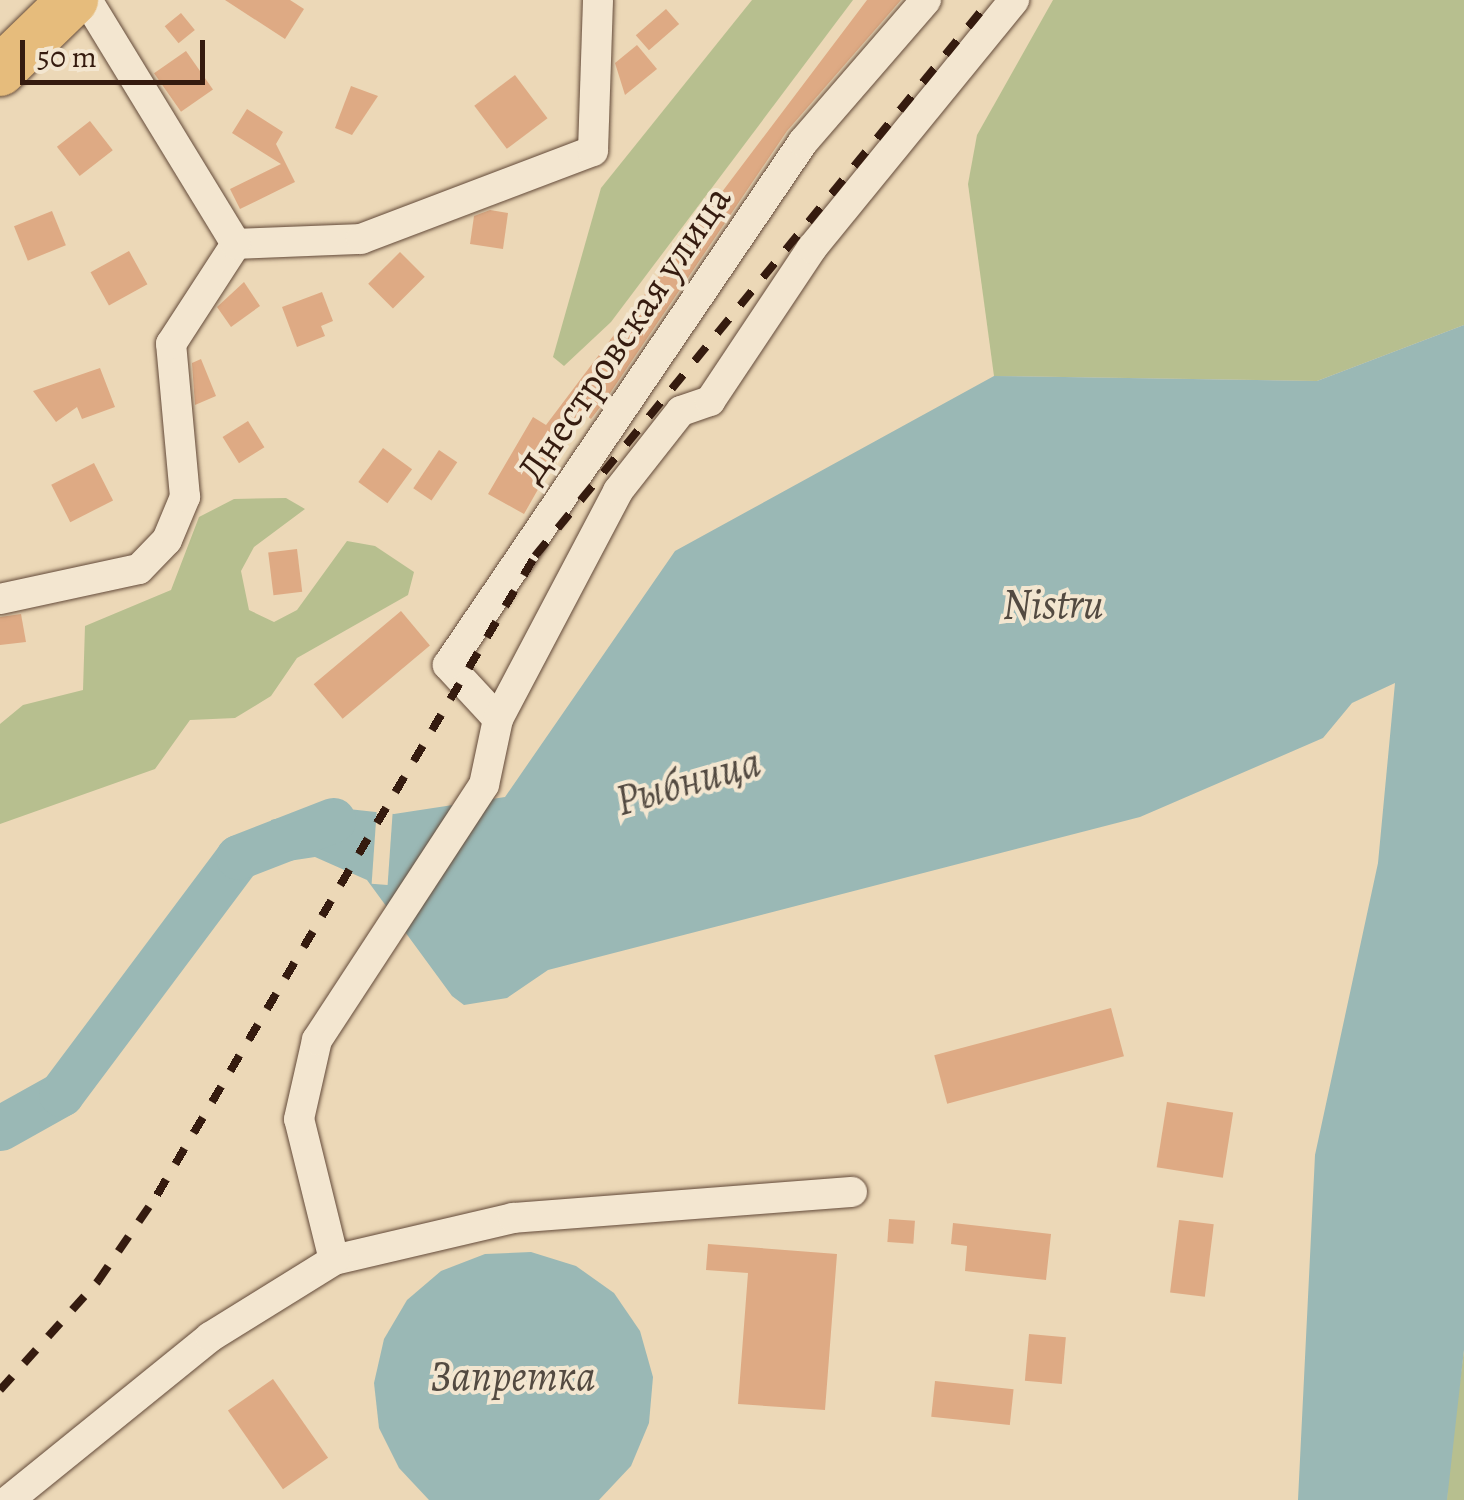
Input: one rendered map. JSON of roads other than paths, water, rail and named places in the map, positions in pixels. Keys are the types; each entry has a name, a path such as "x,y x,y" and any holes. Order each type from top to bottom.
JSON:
{"highway":[{"path":"0,70 73,0"}],"street":[{"path":"87,0 236,244"},
{"path":"236,244 362,239 593,151 598,0"},
{"name":"Днестровская улица","path":"498,719 448,665 804,142 926,0"},
{"name":"Днестровская улица","path":"334,1260 299,1119 303,1086 317,1040 391,938 484,785 498,719 618,491 681,412 710,401 812,248 1014,0"},
{"path":"0,600 139,569 167,540 184,497 171,344 236,244"},
{"path":"9,1500 210,1337 334,1260 513,1218 852,1192"}],"water":[{"name":"Nistru","path":"1464,325 1464,1350 1447,1500 1298,1500 1315,1155 1378,863 1395,683 1352,703 1323,738 1140,817 548,970 507,998 464,1005 452,996 367,880 315,857 282,862 271,820 330,807 394,814 505,797 675,551 994,376 1317,381"},
{"name":"Запретка","path":"531,1252 576,1266 614,1293 640,1331 653,1377 649,1423 631,1466 599,1500 429,1500 399,1468 379,1428 374,1383 384,1339 407,1300 441,1271 485,1254"}],"waterway":[{"name":"Рыбница","path":"0,1128 61,1094 238,857 333,820"}],"railway":[{"path":"0,1390 98,1281 157,1195 535,556 990,0"}]}
